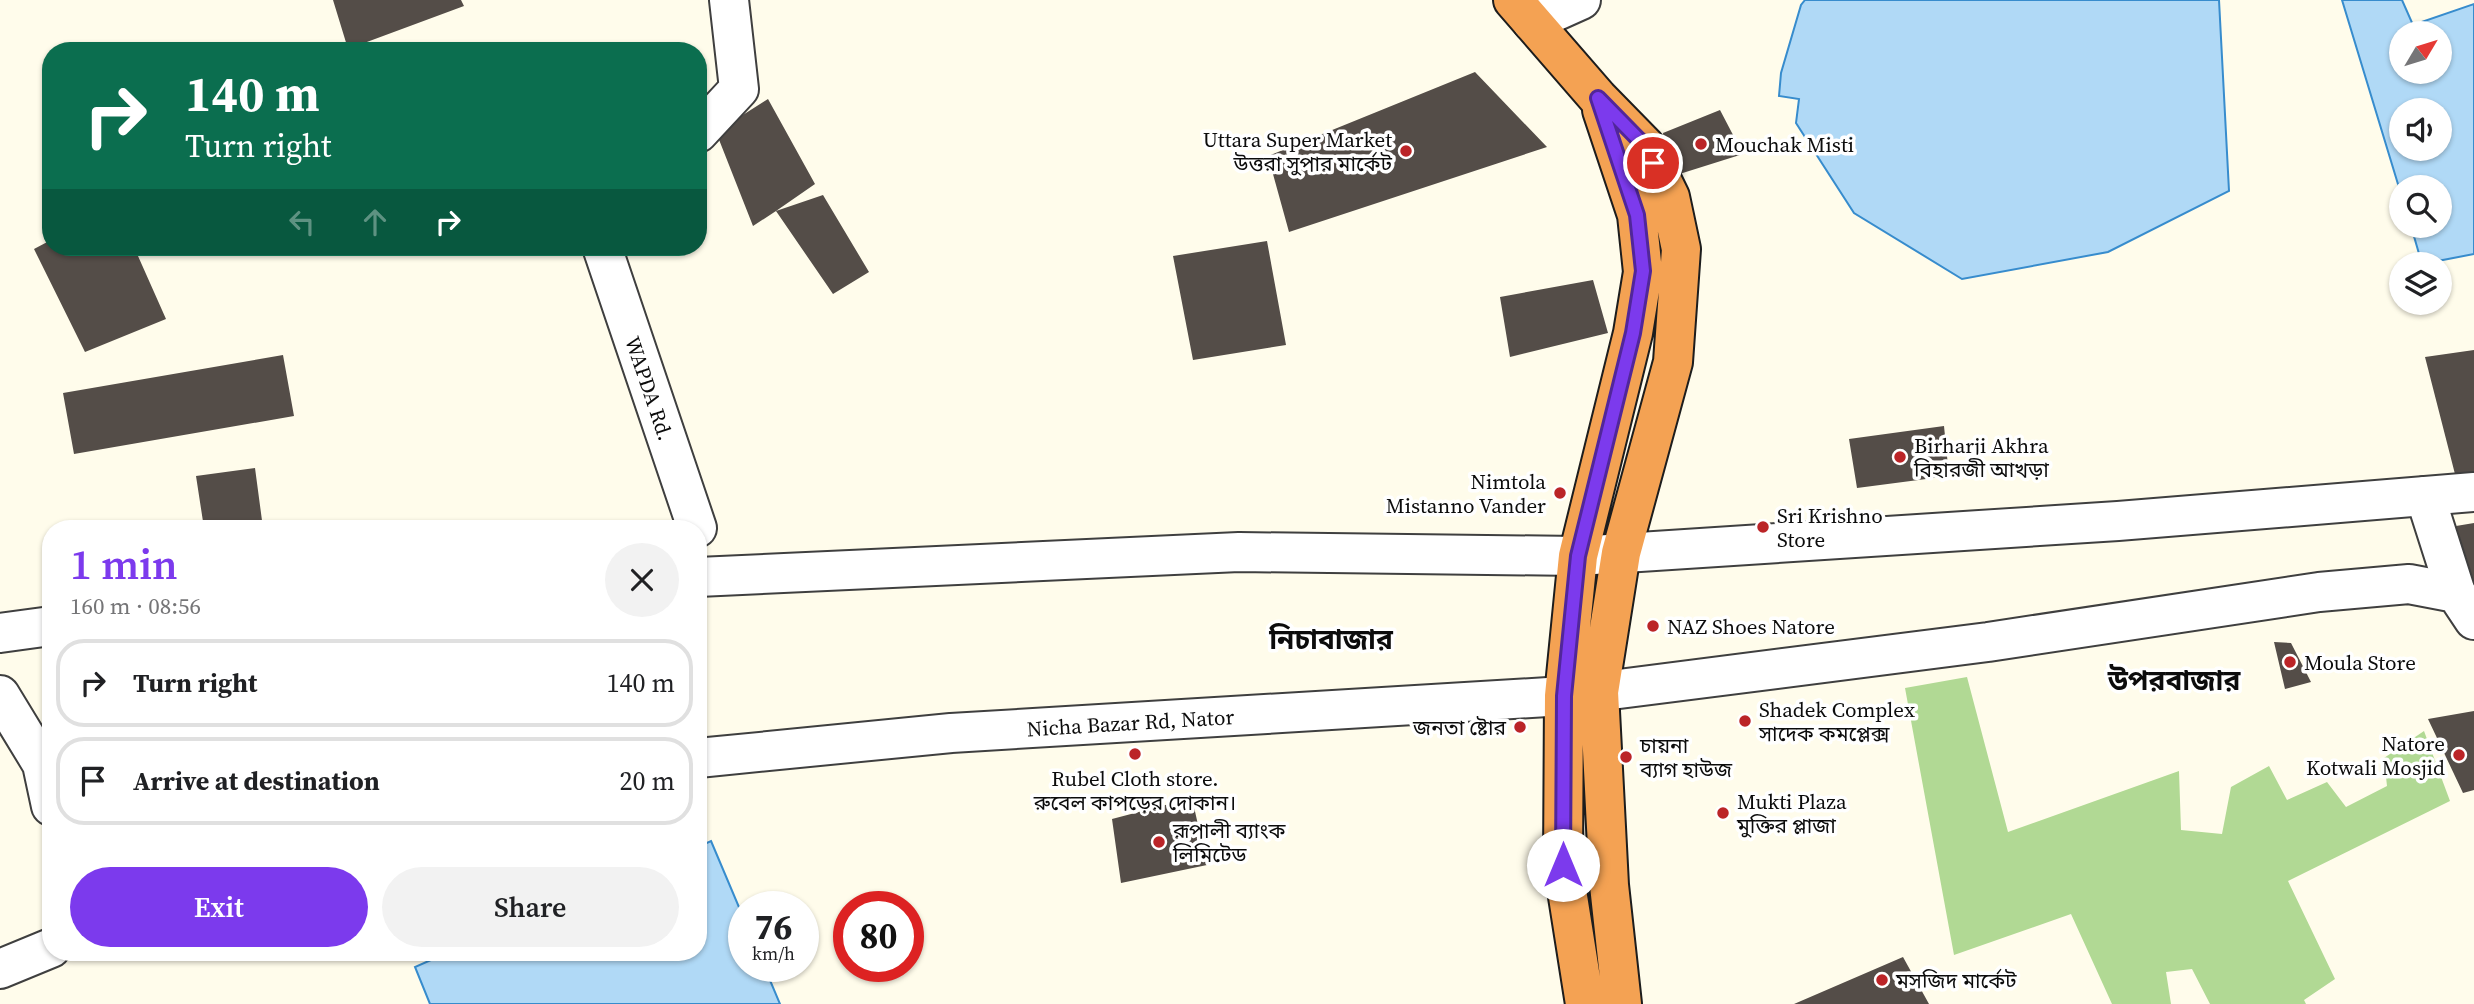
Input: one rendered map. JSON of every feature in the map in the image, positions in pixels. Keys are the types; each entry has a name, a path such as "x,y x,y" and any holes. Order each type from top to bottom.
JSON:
{"highway":[{"path":"1522,11 1598,98 1645,146 1670,197 1681,249 1673,362 1581,694 1563,865 1585,1004"},
{"path":"1598,98 1637,215 1643,271 1633,333 1578,556 1581,694 1609,885 1622,1004"}],"street":[{"path":"707,123 739,89 729,0"},
{"path":"1522,11 1581,0"},
{"name":"WAPDA Rd.","path":"605,256 695,520"},
{"path":"707,577 1239,552 1578,556 1621,554 2118,521 2474,492"},
{"path":"2425,496 2465,607"},
{"name":"Nicha Bazar Rd, Nator","path":"707,757 951,733 1581,694 1988,642 2319,592 2409,584 2465,607"},
{"path":"0,633 42,627"},
{"path":"0,695 42,764"},
{"path":"0,969 42,952"}],"green space":[{"path":"1967,677 2008,832 2179,771 2181,830 2222,834 2231,787 2269,766 2287,800 2327,782 2346,807 2387,786 2384,758 2424,731 2450,801 2288,881 2335,979 2304,1000 2306,1004 2210,1004 2192,969 2166,972 2171,1004 2112,1004 2071,914 1954,955 1905,688"}],"water":[{"path":"1805,0 2219,0 2229,191 2108,252 1962,279 1854,213 1796,123 1799,99 1779,96 1781,73 1801,5"},
{"path":"2342,0 2402,0 2411,21 2389,21 2389,84 2452,84 2452,21 2425,21 2474,4 2474,254 2452,258 2452,252 2419,252 2414,238 2452,238 2452,175 2395,175 2391,161 2452,161 2452,98 2389,98 2389,155"},
{"path":"711,841 732,891 728,891 728,982 771,982 780,1004 430,1004 415,967 429,961 707,961 707,843"}],"building":[{"path":"333,0 461,0 464,6 367,42 346,42"},
{"name":"Uttara Super Market উত্তরা সুপার মার্কেট","path":"1475,72 1547,147 1289,232 1268,156"},
{"path":"768,99 815,184 753,226 716,132"},
{"name":"Mouchak Misti","path":"1720,110 1743,154 1670,177 1663,133"},
{"path":"823,195 869,272 833,294 776,211"},
{"path":"1267,241 1286,345 1193,360 1173,256"},
{"path":"42,245 42,256 138,256 166,319 85,352 34,249"},
{"path":"1593,280 1608,333 1510,357 1500,297"},
{"path":"2474,350 2474,478 2456,478 2425,357"},
{"path":"283,355 294,416 74,454 63,393"},
{"name":"Birharji Akhra বিহারজী আখড়া","path":"1944,426 1949,476 1857,488 1849,439"},
{"path":"255,468 262,520 203,520 196,476"},
{"path":"2474,523 2474,582 2473,583 2456,526"},
{"name":"Moula Store","path":"2274,642 2291,643 2311,682 2285,689"},
{"name":"Natore Kotwali Mosjid","path":"2474,711 2474,790 2463,793 2428,719"},
{"name":"রূপালী ব্যাংক লিমিটেড","path":"1192,798 1207,865 1121,883 1112,819"},
{"name":"মসজিদ মার্কেট","path":"1903,957 1929,1004 1794,1004"}],"place":[{"name":"Mouchak Misti","path":"1701,144"},
{"name":"Uttara Super Market উত্তরা সুপার মার্কেট","path":"1406,151"},
{"name":"Birharji Akhra বিহারজী আখড়া","path":"1900,457"},
{"name":"Nimtola Mistanno Vander","path":"1560,493"},
{"name":"Sri Krishno Store","path":"1763,527"},
{"name":"NAZ Shoes Natore","path":"1653,626"},
{"name":"Moula Store","path":"2290,662"},
{"name":"Shadek Complex সাদেক কমপ্লেক্স","path":"1745,721"},
{"name":"জনতা ষ্টোর","path":"1520,727"},
{"name":"Rubel Cloth store. রুবেল কাপড়ের দোকান।","path":"1135,754"},
{"name":"Natore Kotwali Mosjid","path":"2459,755"},
{"name":"চায়না ব্যাগ হাউজ","path":"1626,757"},
{"name":"Mukti Plaza মুক্তির প্লাজা","path":"1723,813"},
{"name":"রূপালী ব্যাংক লিমিটেড","path":"1159,842"},
{"name":"মসজিদ মার্কেট","path":"1882,980"}],"district":[{"name":"নিচাবাজার","path":"1331,639"},
{"name":"উপরবাজার","path":"2174,680"}],"route":[{"path":"1563,865 1564,696 1578,556 1633,333 1643,271 1637,215 1598,98 1645,146 1653,163"}]}
